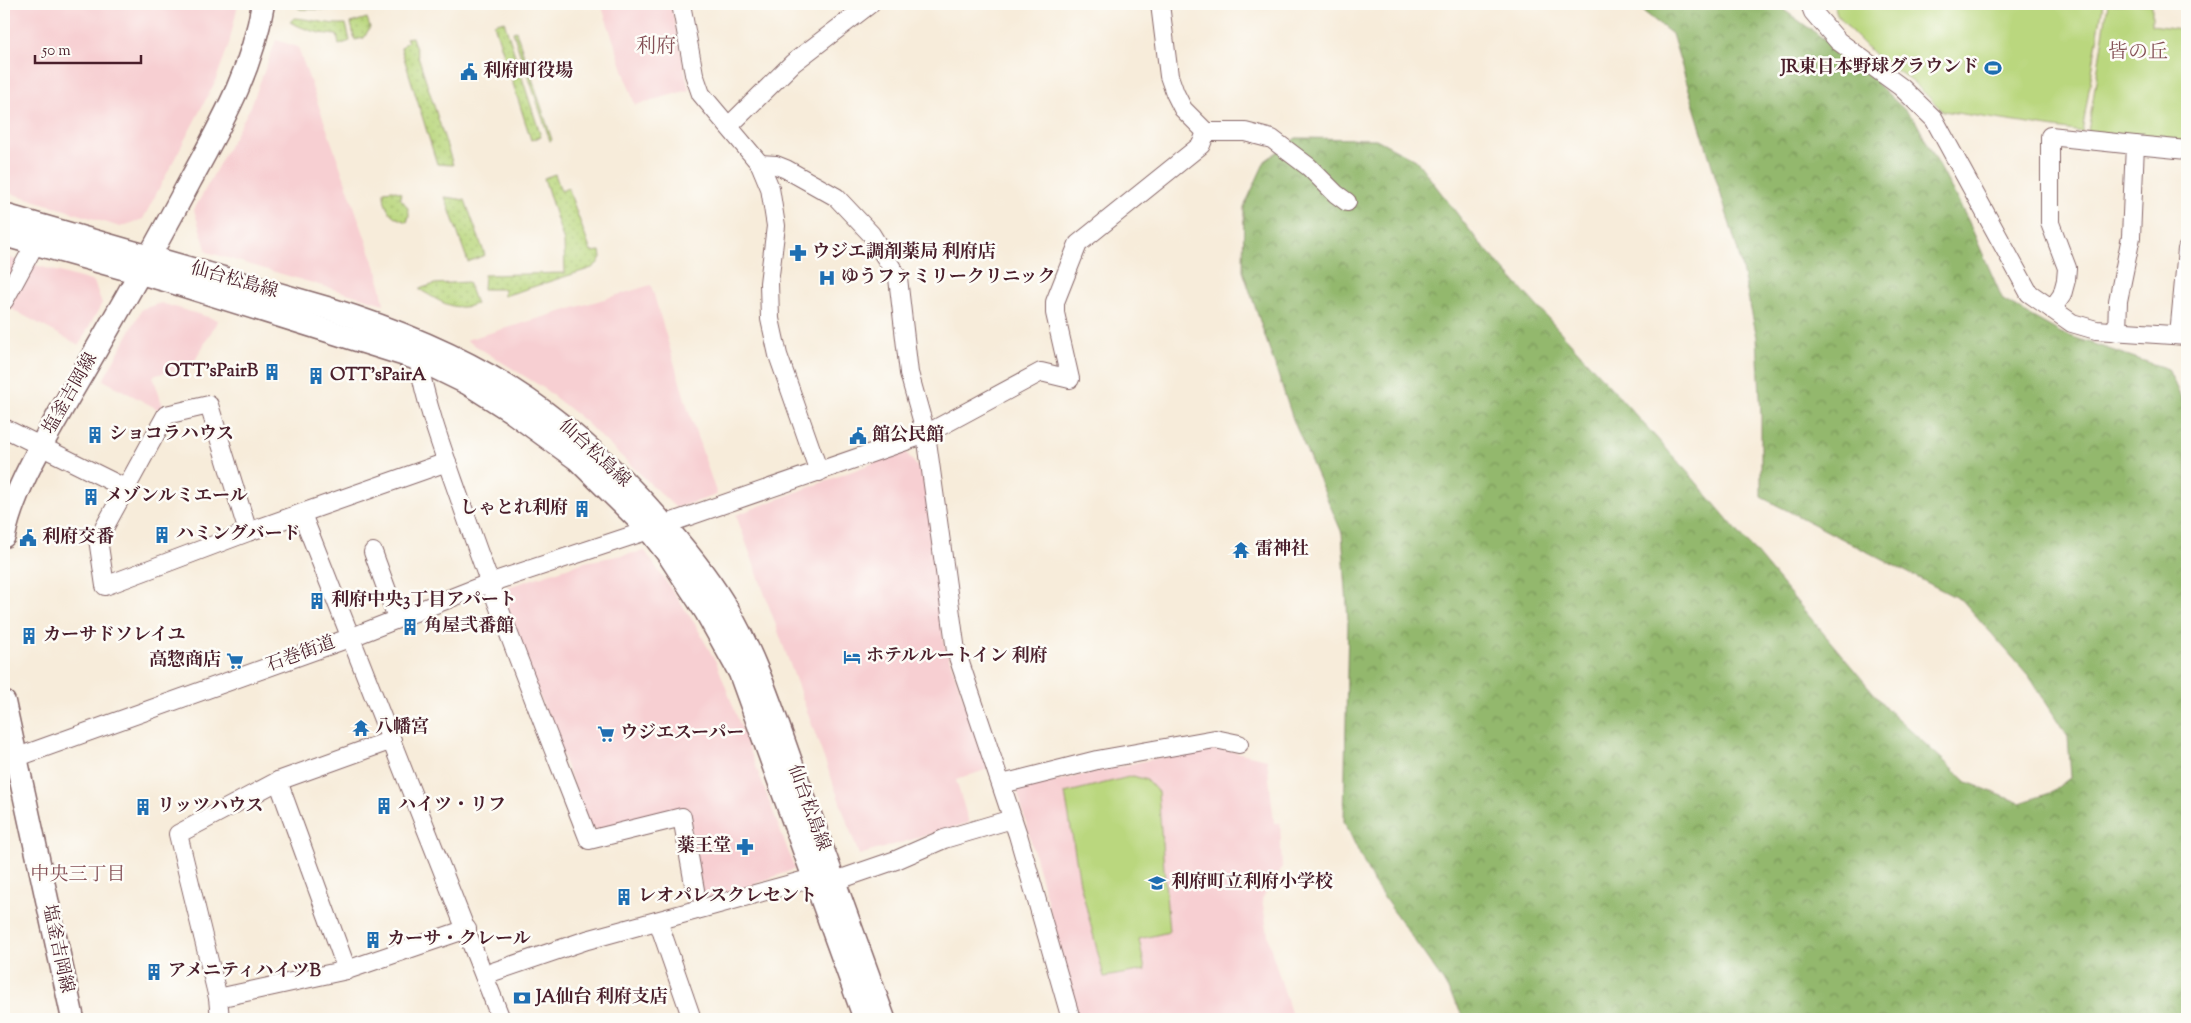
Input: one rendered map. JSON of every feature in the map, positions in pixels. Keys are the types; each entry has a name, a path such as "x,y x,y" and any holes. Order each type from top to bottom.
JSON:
{"main road":[{"name":"塩釜吉岡線","path":"4,536 8,518 42,445 145,265 237,94 258,32 263,4"},
{"name":"仙台松島線","path":"4,215 418,359 467,383 551,438 656,527"},
{"name":"仙台松島線","path":"4,235 35,244 145,265 380,324 433,345 474,365 518,392 562,423 613,469 656,527 668,554 706,612 740,673 824,880 884,1019"},
{"name":"塩釜吉岡線","path":"4,702 10,760 73,1019"},
{"name":"仙台松島線","path":"824,880 865,1019"}],"street":[{"path":"681,4 690,60 701,94 712,109 730,126 760,164 770,188 776,226 769,283 770,319 778,355 819,472"},
{"path":"730,126 793,64 870,4"},
{"path":"1160,4 1169,76 1183,109 1206,132 1245,132 1272,139 1309,167 1336,194 1347,202"},
{"path":"1810,4 1813,12 1838,41 1901,86 1934,119 2029,293 2072,323 2096,330 2183,335 2187,249"},
{"path":"302,514 352,637 489,583 926,434 1041,372 1070,379 1055,302 1078,244 1201,145 1206,132"},
{"path":"2052,309 2062,296 2067,268 2050,223 2050,136 2187,150"},
{"path":"2117,332 2118,301 2131,237 2135,145"},
{"path":"760,164 781,167 807,179 836,197 856,215 886,254 898,278 909,373 926,434 956,651 1002,784 1071,1019"},
{"path":"4,301 35,244"},
{"path":"418,359 421,378 447,462 489,583 590,840 682,817 695,890"},
{"path":"248,532 209,405 166,415 98,538 104,586 248,532 447,462"},
{"path":"4,428 42,445 125,488"},
{"path":"373,552 397,618"},
{"name":"石巻街道","path":"10,760 352,637 501,1019"},
{"path":"1002,784 1097,760 1215,739 1239,744"},
{"path":"220,1019 218,998 178,834 278,781 392,740"},
{"path":"278,781 347,970"},
{"path":"484,975 587,940 896,860 944,838 1012,819"},
{"path":"658,921 692,1019"},
{"path":"218,998 347,970 466,929"}],"shaded area":[{"path":"4,4 238,4 229,44 215,82 143,219 120,227 4,191"},
{"path":"601,4 671,4 689,90 635,105"},
{"path":"276,40 298,47 378,274 384,304 207,252 194,210 251,106"},
{"path":"4,256 20,261 4,291"},
{"path":"32,264 94,282 102,303 79,345 6,306"},
{"path":"651,285 688,409 717,495 676,508 581,418 542,387 466,340"},
{"path":"161,303 218,320 193,364 153,376 165,413 103,380 142,309"},
{"path":"905,451 925,476 944,643 988,769 956,780 969,823 859,855 736,515"},
{"path":"645,551 695,624 717,664 795,869 712,900 702,893 687,807 600,831 590,827 502,600 505,588 585,562"},
{"name":"利府町立利府小学校","path":"1209,746 1267,759 1274,823 1280,823 1282,868 1262,899 1270,946 1293,1019 1079,1019 1017,790"}],"green space":[{"path":"293,4 331,4 337,10 300,9"},
{"path":"346,4 358,4 365,9 340,10"},
{"path":"1634,4 1783,4 1784,10 1853,60 1915,120 1968,220 2003,300 2061,333 2168,369 2187,411 2187,1019 1465,1019 1443,981 1373,882 1344,821 1348,620 1342,533 1294,422 1243,271 1244,207 1265,161 1296,138 1376,139 1416,160 1478,241 1691,476 1888,710 1967,782 2020,803 2050,793 2071,777 2068,737 2029,676 1963,601 1761,497 1761,416 1757,337 1738,251 1672,34"},
{"name":"JR東日本野球グラウンド","path":"1834,4 2103,4 2082,132 1943,111 1913,82 1874,54 1837,14"},
{"path":"2108,4 2152,4 2152,25 2187,30 2187,113 2184,142 2088,132"},
{"path":"294,18 332,24 346,24 350,41 339,45 337,35 318,33 290,22"},
{"path":"367,18 370,27 364,38 355,40 351,23"},
{"path":"504,21 541,137 531,140 494,24"},
{"path":"516,31 528,68 525,70 513,32"},
{"path":"412,37 453,165 437,164 401,48 408,41 406,38"},
{"path":"528,75 531,75 552,140 550,141"},
{"path":"555,174 561,191 568,188 591,252 600,251 601,257 598,263 592,268 504,296 504,289 483,289 484,275 565,273 564,242 544,178"},
{"path":"393,190 401,193 400,198 408,209 407,222 392,215 385,203 384,191"},
{"path":"445,197 465,200 485,255 468,262"},
{"path":"468,282 476,304 468,306 460,307 446,304 419,289 435,284"},
{"path":"1133,776 1147,780 1158,792 1169,932 1139,939 1145,970 1104,977 1080,883 1065,793"}],"place":[{"name":"JR東日本野球グラウンド","path":"1993,68"},
{"name":"利府町役場","path":"469,72"},
{"name":"ウジエ調剤薬局 利府店","path":"798,253"},
{"name":"ゆうファミリークリニック","path":"827,278"},
{"name":"OTT'sPairB","path":"272,372"},
{"name":"OTT'sPairA","path":"316,376"},
{"name":"ショコラハウス","path":"95,435"},
{"name":"館公民館","path":"858,436"},
{"name":"メゾンルミエール","path":"91,497"},
{"name":"しゃとれ利府","path":"582,509"},
{"name":"ハミングバード","path":"162,535"},
{"name":"利府交番","path":"28,538"},
{"name":"雷神社","path":"1241,550"},
{"name":"利府中央3丁目アパート","path":"317,601"},
{"name":"角屋弐番館","path":"410,627"},
{"name":"カーサドソレイユ","path":"29,636"},
{"name":"ホテルルートイン 利府","path":"852,657"},
{"name":"高惣商店","path":"235,661"},
{"name":"八幡宮","path":"361,728"},
{"name":"ウジエスーパー","path":"606,734"},
{"name":"ハイツ・リフ","path":"384,806"},
{"name":"リッツハウス","path":"143,807"},
{"name":"薬王堂","path":"745,847"},
{"name":"利府町立利府小学校","path":"1157,883"},
{"name":"レオパレスクレセント","path":"624,897"},
{"name":"カーサ・クレール","path":"373,940"},
{"name":"アメニティハイツB","path":"154,972"},
{"name":"JA仙台 利府支店","path":"522,998"}],"district":[{"name":"利府","path":"656,47"},
{"name":"皆の丘","path":"2138,53"},
{"name":"中央三丁目","path":"78,875"}]}
